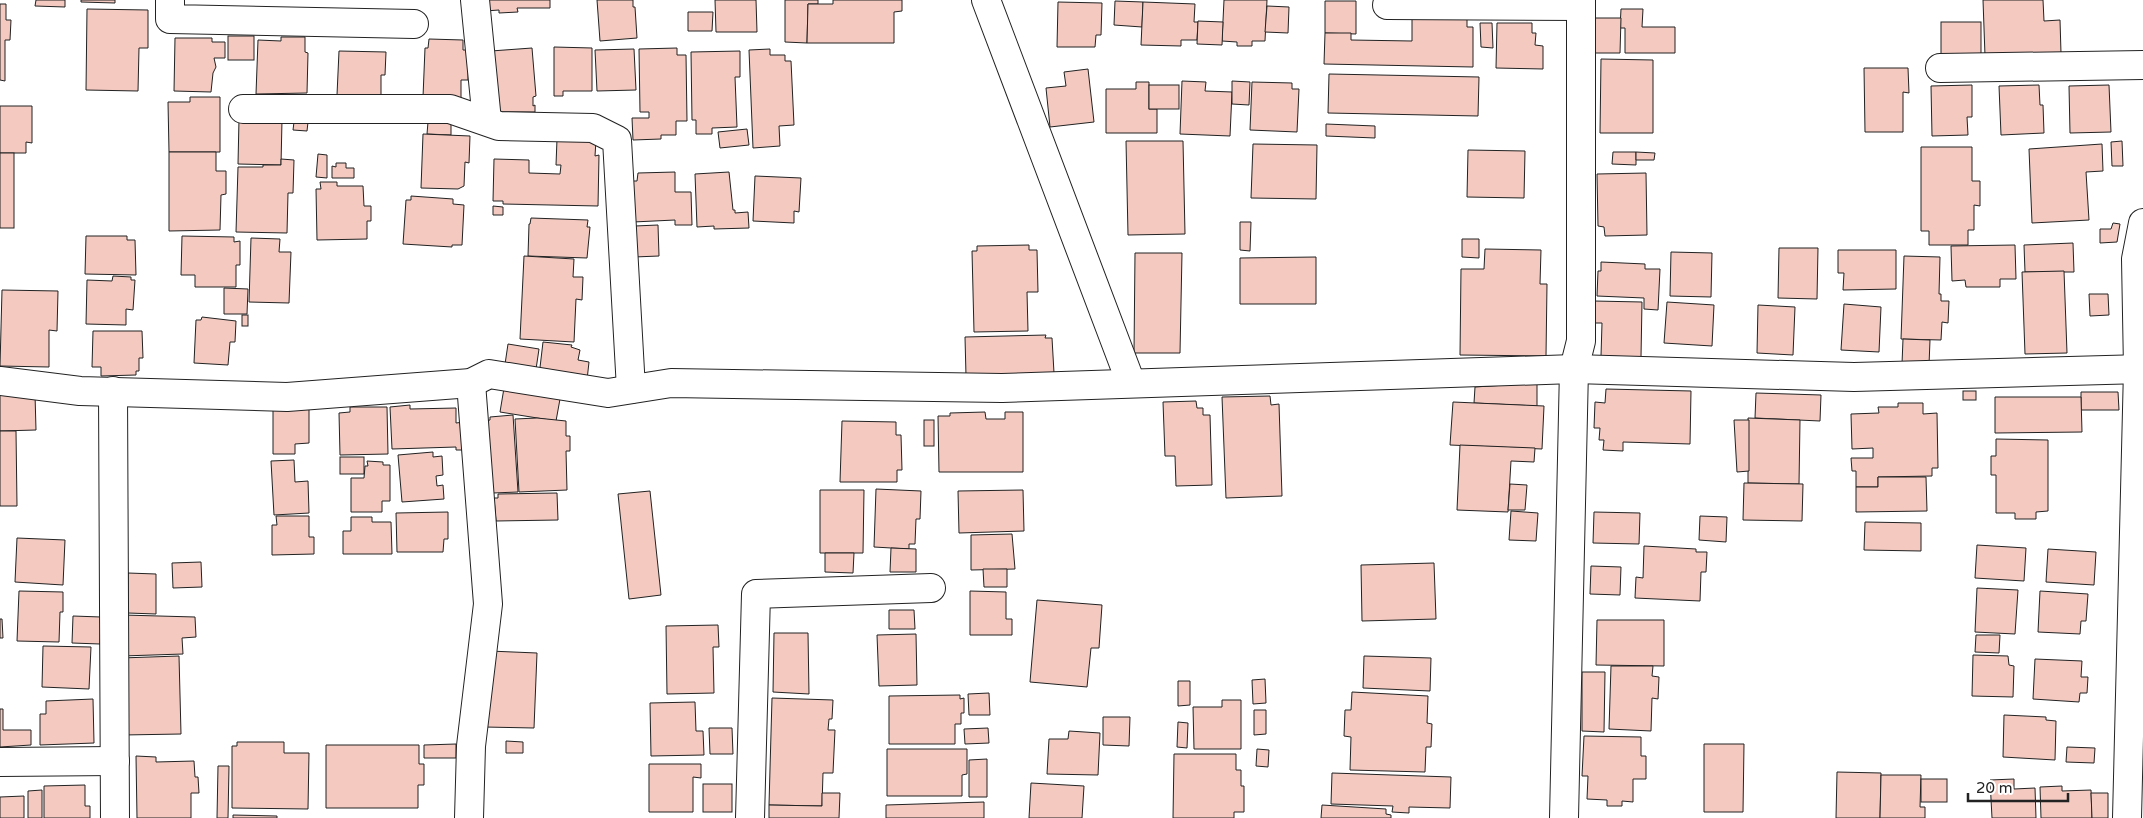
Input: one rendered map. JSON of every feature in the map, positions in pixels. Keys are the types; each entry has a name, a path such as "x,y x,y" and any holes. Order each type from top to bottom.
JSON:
{"street":[{"path":"170,0 170,19 414,24"},
{"path":"475,0 487,121"},
{"path":"986,0 1131,383"},
{"path":"1387,5 1581,3 1581,341 1574,369 1564,818"},
{"path":"1940,68 2143,66"},
{"path":"243,109 450,109 499,126 593,128 617,140 631,389"},
{"path":"2126,818 2140,369 2136,259 2143,223"},
{"path":"0,382 80,390 287,397 471,383 489,374 608,393 671,383 1002,388 1574,369 1854,377 2140,369"},
{"path":"468,818 471,746 488,604 471,383"},
{"path":"113,391 115,818"},
{"path":"750,818 756,594 931,588"},
{"path":"0,762 115,761"}],"building":[{"path":"36,0 65,0 65,7 35,6"},
{"path":"81,0 115,0 115,3 81,2"},
{"path":"484,0 550,0 550,8 517,8 518,12 499,13 499,10 485,11"},
{"path":"597,0 633,0 637,38 600,41"},
{"path":"715,0 756,0 757,32 716,32"},
{"path":"785,0 818,0 818,4 808,4 807,43 785,42"},
{"path":"833,0 902,0 902,11 894,12 894,43 807,43 808,4 833,4"},
{"path":"1224,0 1267,0 1265,41 1252,41 1252,46 1237,46 1237,42 1222,41"},
{"path":"1983,0 2043,0 2044,21 2060,20 2061,53 1985,56"},
{"path":"1115,1 1143,2 1142,27 1114,25"},
{"path":"1325,1 1356,1 1356,34 1325,33"},
{"path":"1058,2 1102,3 1101,35 1096,35 1095,47 1057,47"},
{"path":"1143,2 1195,4 1194,22 1198,22 1197,40 1181,40 1181,46 1141,45"},
{"path":"0,4 6,4 6,20 11,20 10,40 5,40 5,81 0,80"},
{"path":"1267,6 1289,7 1288,33 1265,32"},
{"path":"87,9 148,10 148,48 139,48 138,91 86,90"},
{"path":"1621,9 1643,9 1642,27 1675,27 1675,53 1625,53 1625,28 1620,28"},
{"path":"688,12 713,12 712,31 688,31"},
{"path":"1412,14 1467,15 1467,27 1473,27 1473,67 1324,64 1325,33 1351,33 1351,40 1412,41"},
{"path":"1595,18 1621,18 1620,53 1595,53"},
{"path":"1198,21 1223,22 1222,45 1197,44"},
{"path":"1941,22 1981,22 1981,55 1941,55"},
{"path":"1480,23 1492,23 1493,48 1481,47"},
{"path":"1497,23 1532,23 1532,33 1536,33 1535,45 1543,46 1543,69 1496,68"},
{"path":"228,36 254,36 254,60 228,60"},
{"path":"281,37 305,37 305,52 308,53 307,93 256,94 258,40 281,41"},
{"path":"175,38 212,38 212,42 225,42 225,58 214,58 216,67 213,73 211,92 174,91"},
{"path":"429,39 463,40 463,50 469,50 468,80 461,80 461,98 423,97 425,48 428,48"},
{"path":"554,47 592,48 592,91 563,91 563,96 554,96"},
{"path":"532,48 536,96 533,97 535,112 498,112 491,51"},
{"path":"677,48 677,55 686,55 687,121 676,121 676,135 661,135 661,139 633,140 632,118 649,118 649,112 640,112 639,49"},
{"path":"634,49 636,90 597,91 595,50"},
{"path":"770,49 770,55 785,55 785,61 791,61 794,125 779,126 780,146 753,148 749,50"},
{"path":"339,51 386,52 385,75 381,75 381,96 337,95"},
{"path":"740,51 740,77 735,77 737,127 712,128 712,134 696,134 696,120 692,120 691,52"},
{"path":"1601,59 1653,60 1653,133 1600,133"},
{"path":"1864,68 1908,68 1909,93 1903,92 1903,132 1865,132"},
{"path":"1088,69 1094,122 1050,127 1046,88 1066,86 1064,72"},
{"path":"1329,74 1479,77 1478,116 1328,113"},
{"path":"1182,81 1206,82 1205,91 1232,92 1230,136 1180,134"},
{"path":"1232,81 1250,82 1249,105 1232,104"},
{"path":"1136,82 1149,82 1149,109 1157,109 1157,133 1106,133 1106,89 1136,89"},
{"path":"1252,82 1292,83 1292,89 1299,89 1297,132 1250,130"},
{"path":"1149,85 1179,85 1179,109 1149,109"},
{"path":"1972,85 1972,117 1967,117 1968,135 1932,136 1931,86"},
{"path":"2039,85 2040,105 2043,105 2044,133 2001,135 1999,86"},
{"path":"2109,85 2111,132 2070,133 2069,86"},
{"path":"190,97 220,97 220,152 169,152 168,102 190,102"},
{"path":"0,106 32,106 32,143 26,142 26,153 0,153"},
{"path":"239,119 282,120 281,165 238,164"},
{"path":"294,122 308,122 307,131 293,130"},
{"path":"428,122 451,123 451,135 427,134"},
{"path":"1326,124 1375,126 1375,138 1326,136"},
{"path":"747,129 749,145 720,148 718,132"},
{"path":"423,134 470,136 469,163 465,162 464,186 458,189 421,188"},
{"path":"557,139 596,140 595,156 599,155 598,206 503,204 503,201 493,201 494,159 529,160 529,173 560,174 561,165 556,165"},
{"path":"1126,141 1183,141 1185,234 1128,235"},
{"path":"2122,141 2123,166 2112,166 2111,142"},
{"path":"1253,144 1317,145 1316,199 1251,198"},
{"path":"2102,144 2103,171 2086,172 2089,220 2032,223 2029,149"},
{"path":"1921,147 1972,147 1972,181 1980,181 1980,206 1974,205 1974,230 1968,230 1968,245 1929,245 1929,231 1921,231"},
{"path":"1468,150 1525,151 1524,198 1467,197"},
{"path":"169,152 216,152 216,171 226,171 226,194 221,195 220,230 169,231"},
{"path":"1613,152 1636,152 1636,165 1612,164"},
{"path":"1636,152 1655,153 1654,160 1636,160"},
{"path":"0,153 14,153 14,228 0,228"},
{"path":"318,154 327,155 327,178 316,177"},
{"path":"281,159 294,160 293,193 288,193 287,233 236,232 238,167 281,165"},
{"path":"336,163 346,163 346,168 354,168 354,178 332,178 332,166 336,167"},
{"path":"675,172 675,192 691,192 692,225 675,225 675,220 633,222 632,181 637,181 638,173"},
{"path":"729,172 733,210 735,210 735,213 748,212 749,228 714,229 714,226 697,227 695,174"},
{"path":"1646,173 1647,235 1605,236 1604,227 1598,226 1597,174"},
{"path":"755,176 801,178 799,212 794,211 794,223 753,221"},
{"path":"320,182 337,182 337,186 363,186 364,206 371,206 371,221 367,221 367,239 317,240 316,189 321,189"},
{"path":"411,196 453,199 453,204 464,205 462,245 452,245 452,247 403,244 406,200 411,200"},
{"path":"493,206 503,207 503,215 493,215"},
{"path":"531,218 588,220 587,227 590,227 587,258 528,256 529,224"},
{"path":"1240,222 1251,222 1250,251 1240,250"},
{"path":"2113,223 2120,224 2117,242 2100,243 2100,229 2111,229"},
{"path":"658,225 659,256 634,257 635,226"},
{"path":"86,236 127,236 127,240 135,240 136,275 85,274"},
{"path":"182,236 234,237 234,242 240,241 240,265 236,265 236,287 195,287 195,275 181,275"},
{"path":"251,238 280,239 279,252 291,252 289,303 249,302"},
{"path":"1462,239 1479,239 1479,258 1462,257"},
{"path":"2073,243 2074,272 2025,272 2024,245"},
{"path":"1029,245 1029,250 1037,250 1038,292 1027,292 1028,331 974,332 972,251 977,251 977,246"},
{"path":"2015,245 2016,279 2000,279 2000,287 1966,287 1965,280 1952,281 1951,246"},
{"path":"1779,248 1818,248 1817,299 1778,298"},
{"path":"1485,249 1541,250 1540,284 1547,284 1546,356 1460,355 1461,269 1484,269"},
{"path":"1838,250 1896,250 1896,289 1843,290 1844,273 1838,273"},
{"path":"1671,252 1712,253 1711,297 1670,296"},
{"path":"1135,253 1182,253 1180,353 1134,353"},
{"path":"524,256 574,259 573,277 583,277 582,300 576,299 574,342 520,339"},
{"path":"1904,256 1940,257 1939,294 1941,294 1941,301 1949,301 1948,323 1942,322 1941,340 1901,339"},
{"path":"1316,257 1316,304 1240,304 1240,258"},
{"path":"1601,262 1645,264 1645,269 1660,269 1658,310 1644,309 1644,298 1597,296 1598,271 1601,271"},
{"path":"2064,271 2067,353 2025,354 2022,272"},
{"path":"113,276 131,277 131,280 135,280 133,310 126,309 126,325 86,324 87,280 112,281"},
{"path":"224,288 248,289 247,314 224,314"},
{"path":"2,290 58,291 57,331 49,330 49,367 0,366"},
{"path":"2089,294 2108,294 2109,315 2090,316"},
{"path":"1594,301 1642,302 1641,357 1601,356 1602,323 1593,323"},
{"path":"1667,302 1714,305 1712,346 1664,343"},
{"path":"1844,304 1881,307 1879,352 1841,350"},
{"path":"1758,305 1795,307 1793,355 1757,353"},
{"path":"242,315 248,315 248,326 242,326"},
{"path":"202,317 236,321 235,342 230,342 228,365 194,363 196,320 201,320"},
{"path":"93,331 142,331 143,358 139,358 139,371 136,371 136,375 101,376 101,367 92,367"},
{"path":"1046,335 1045,338 1052,338 1054,373 966,376 965,337"},
{"path":"1903,339 1930,340 1929,365 1902,364"},
{"path":"543,342 572,345 571,347 580,350 578,360 589,362 587,380 539,376"},
{"path":"508,344 539,349 535,376 504,371"},
{"path":"1537,383 1537,406 1474,403 1475,387"},
{"path":"504,388 560,399 556,421 500,412"},
{"path":"1606,389 1691,391 1690,444 1623,442 1623,451 1603,450 1604,440 1599,440 1600,428 1594,428 1595,402 1605,403"},
{"path":"1963,391 1976,391 1976,400 1963,400"},
{"path":"2081,392 2118,392 2119,410 2081,410"},
{"path":"1756,393 1821,395 1820,421 1755,418"},
{"path":"35,394 36,430 0,431 0,395"},
{"path":"1270,396 1271,405 1279,404 1282,496 1226,498 1222,397"},
{"path":"1995,397 2081,397 2082,432 1995,433"},
{"path":"1196,401 1197,408 1203,408 1203,415 1210,415 1212,485 1176,486 1175,456 1165,456 1163,402"},
{"path":"1453,402 1544,406 1542,449 1450,445"},
{"path":"1898,403 1923,403 1923,414 1937,413 1938,468 1932,468 1932,476 1878,477 1878,487 1856,487 1856,471 1852,471 1851,458 1873,458 1873,448 1852,449 1851,414 1879,413 1878,407 1898,407"},
{"path":"410,405 410,409 456,408 456,423 464,422 467,450 456,450 456,447 392,449 390,407"},
{"path":"350,407 387,407 388,454 340,455 339,413 350,412"},
{"path":"309,408 309,443 295,444 295,454 273,454 273,409"},
{"path":"985,412 986,419 1005,419 1005,412 1023,412 1023,472 939,472 938,416 950,416 950,413"},
{"path":"513,415 518,492 493,493 485,421 490,420 490,417"},
{"path":"537,418 566,421 566,436 570,436 570,451 566,451 567,490 519,492 515,419"},
{"path":"1748,418 1800,420 1799,484 1748,483"},
{"path":"924,420 934,420 934,446 924,446"},
{"path":"1734,420 1749,420 1749,471 1737,472"},
{"path":"842,421 896,422 896,435 901,435 902,470 897,470 897,482 840,482"},
{"path":"0,431 16,431 17,506 0,506"},
{"path":"1996,439 2048,440 2048,511 2036,512 2036,519 2015,519 2015,513 1996,513 1996,475 1991,475 1991,456 1996,456"},
{"path":"1460,445 1535,448 1534,462 1511,461 1508,512 1457,510"},
{"path":"433,452 433,457 442,456 443,475 436,476 437,486 443,485 444,499 402,502 398,455"},
{"path":"340,457 364,457 364,474 340,474"},
{"path":"294,460 295,482 308,481 309,513 274,515 271,461"},
{"path":"367,461 383,462 383,465 390,465 390,501 382,501 382,512 351,512 351,478 364,478 365,466 368,466"},
{"path":"1878,477 1926,477 1927,511 1856,512 1856,487 1878,487"},
{"path":"1744,483 1803,484 1802,521 1743,520"},
{"path":"1510,484 1527,485 1525,510 1508,510"},
{"path":"876,489 921,491 920,519 916,519 915,544 909,544 909,549 874,547"},
{"path":"820,490 864,490 863,553 820,553"},
{"path":"1023,490 1024,531 959,533 958,491"},
{"path":"650,491 661,595 629,599 618,494"},
{"path":"557,493 558,520 496,521 494,498 498,498 498,494"},
{"path":"1511,511 1538,513 1536,541 1509,540"},
{"path":"448,512 448,539 444,539 443,552 397,552 396,513"},
{"path":"1594,512 1640,513 1639,544 1593,543"},
{"path":"276,516 309,516 309,537 314,537 314,554 272,555 272,525 277,525"},
{"path":"1700,516 1727,517 1726,542 1699,540"},
{"path":"351,517 372,517 372,522 391,522 392,554 343,554 343,531 351,531"},
{"path":"1865,522 1921,523 1921,551 1864,550"},
{"path":"1012,534 1015,569 971,570 971,535"},
{"path":"17,538 65,540 63,585 15,582"},
{"path":"1977,545 2026,548 2024,581 1975,578"},
{"path":"1644,546 1696,549 1696,552 1707,552 1706,572 1701,572 1700,601 1635,598 1636,577 1643,578"},
{"path":"891,548 916,549 916,572 890,572"},
{"path":"2048,549 2096,552 2094,585 2046,582"},
{"path":"825,553 854,553 853,573 825,572"},
{"path":"201,562 202,587 173,588 172,563"},
{"path":"1434,563 1436,619 1362,621 1361,565"},
{"path":"1591,566 1621,567 1620,595 1590,594"},
{"path":"983,569 1007,569 1007,587 984,587"},
{"path":"128,573 156,574 156,614 128,613"},
{"path":"1977,588 2018,590 2015,634 1975,632"},
{"path":"19,591 63,592 63,612 60,612 59,642 17,641"},
{"path":"970,591 1006,592 1006,619 1012,619 1012,635 970,635"},
{"path":"2040,591 2088,594 2086,621 2081,621 2080,634 2038,632"},
{"path":"1037,600 1102,605 1099,648 1091,648 1087,687 1030,682"},
{"path":"889,610 914,610 915,629 889,629"},
{"path":"123,615 195,617 196,637 182,638 183,654 122,656"},
{"path":"73,616 101,617 100,644 72,643"},
{"path":"0,619 2,619 3,638 0,638"},
{"path":"1597,620 1664,620 1664,666 1596,665"},
{"path":"718,625 719,647 713,647 714,693 667,694 666,626"},
{"path":"774,633 808,633 809,694 773,692"},
{"path":"916,634 917,685 879,686 877,635"},
{"path":"1976,635 2000,635 1999,653 1975,652"},
{"path":"43,646 91,647 89,689 42,687"},
{"path":"489,651 537,653 534,728 484,727"},
{"path":"1973,655 2008,656 2009,665 2014,666 2013,697 1972,696"},
{"path":"179,656 181,734 123,735 121,658"},
{"path":"1364,656 1431,658 1430,691 1363,688"},
{"path":"2035,659 2082,661 2081,677 2088,677 2087,693 2080,693 2079,702 2033,699"},
{"path":"1611,666 1653,666 1652,676 1659,677 1658,699 1652,698 1651,731 1609,729"},
{"path":"1582,672 1605,672 1604,732 1582,731"},
{"path":"1265,679 1266,703 1253,704 1252,680"},
{"path":"1178,681 1190,681 1190,705 1178,706"},
{"path":"1352,692 1428,696 1427,723 1432,724 1431,747 1426,747 1425,772 1350,770 1351,737 1344,736 1345,710 1351,710"},
{"path":"989,693 990,715 969,715 968,694"},
{"path":"960,695 960,699 964,698 964,713 961,713 961,724 955,724 955,744 889,744 889,696"},
{"path":"772,698 833,700 832,719 829,719 828,730 835,730 833,773 823,773 822,806 769,805"},
{"path":"93,699 94,743 40,745 40,714 46,714 46,701"},
{"path":"1222,700 1241,700 1241,749 1194,749 1193,707 1222,707"},
{"path":"695,702 696,731 703,731 704,755 651,756 650,703"},
{"path":"0,709 3,709 3,730 31,730 31,745 0,747"},
{"path":"1254,710 1266,710 1266,734 1254,735"},
{"path":"2004,715 2046,717 2046,720 2056,721 2055,760 2003,757"},
{"path":"1103,717 1130,717 1129,746 1103,745"},
{"path":"1178,722 1188,723 1187,748 1177,747"},
{"path":"709,728 732,728 733,754 710,754"},
{"path":"988,728 989,743 965,744 964,729"},
{"path":"1069,731 1100,733 1098,775 1047,774 1049,739 1068,739"},
{"path":"1584,736 1641,737 1641,756 1646,756 1646,779 1633,779 1633,802 1622,801 1622,806 1607,806 1607,800 1587,799 1588,776 1582,776"},
{"path":"506,741 523,742 523,753 506,753"},
{"path":"237,742 284,742 284,753 309,753 308,809 232,808 232,746 237,746"},
{"path":"456,744 456,758 424,758 424,745"},
{"path":"1704,744 1744,744 1743,812 1704,812"},
{"path":"326,745 419,745 419,764 424,764 424,785 418,785 418,808 326,808"},
{"path":"2067,747 2095,748 2094,763 2066,762"},
{"path":"887,749 967,749 967,774 962,775 962,796 887,796"},
{"path":"1257,749 1269,750 1268,767 1256,766"},
{"path":"1174,754 1236,754 1236,770 1241,770 1241,786 1244,786 1244,812 1234,812 1234,818 1173,818"},
{"path":"136,756 156,757 156,762 194,761 199,793 191,793 191,818 137,818"},
{"path":"987,759 987,797 969,797 969,760"},
{"path":"649,764 701,764 701,778 693,777 693,812 649,812"},
{"path":"218,766 229,766 228,818 217,818"},
{"path":"1837,772 1881,773 1880,818 1836,818"},
{"path":"1332,773 1451,777 1450,808 1409,807 1409,813 1392,812 1393,806 1331,804"},
{"path":"1881,775 1921,775 1920,807 1925,807 1925,818 1880,818"},
{"path":"1921,779 1947,779 1947,802 1921,802"},
{"path":"2014,779 2014,789 2035,788 2036,818 1992,818 1990,780"},
{"path":"1031,783 1084,786 1082,818 1029,818"},
{"path":"703,784 732,784 732,812 703,812"},
{"path":"85,785 85,806 90,806 90,818 44,818 44,786"},
{"path":"2062,786 2062,791 2091,790 2092,818 2041,818 2040,787"},
{"path":"42,790 42,818 28,818 28,791"},
{"path":"822,793 840,793 839,818 769,818 769,805 822,806"},
{"path":"2091,793 2108,793 2108,818 2092,818"},
{"path":"24,796 24,818 0,818 0,797"},
{"path":"984,802 984,818 886,818 886,805"},
{"path":"1322,805 1386,809 1386,814 1391,815 1391,818 1321,818"},
{"path":"233,815 277,816 277,818 233,818"}]}
